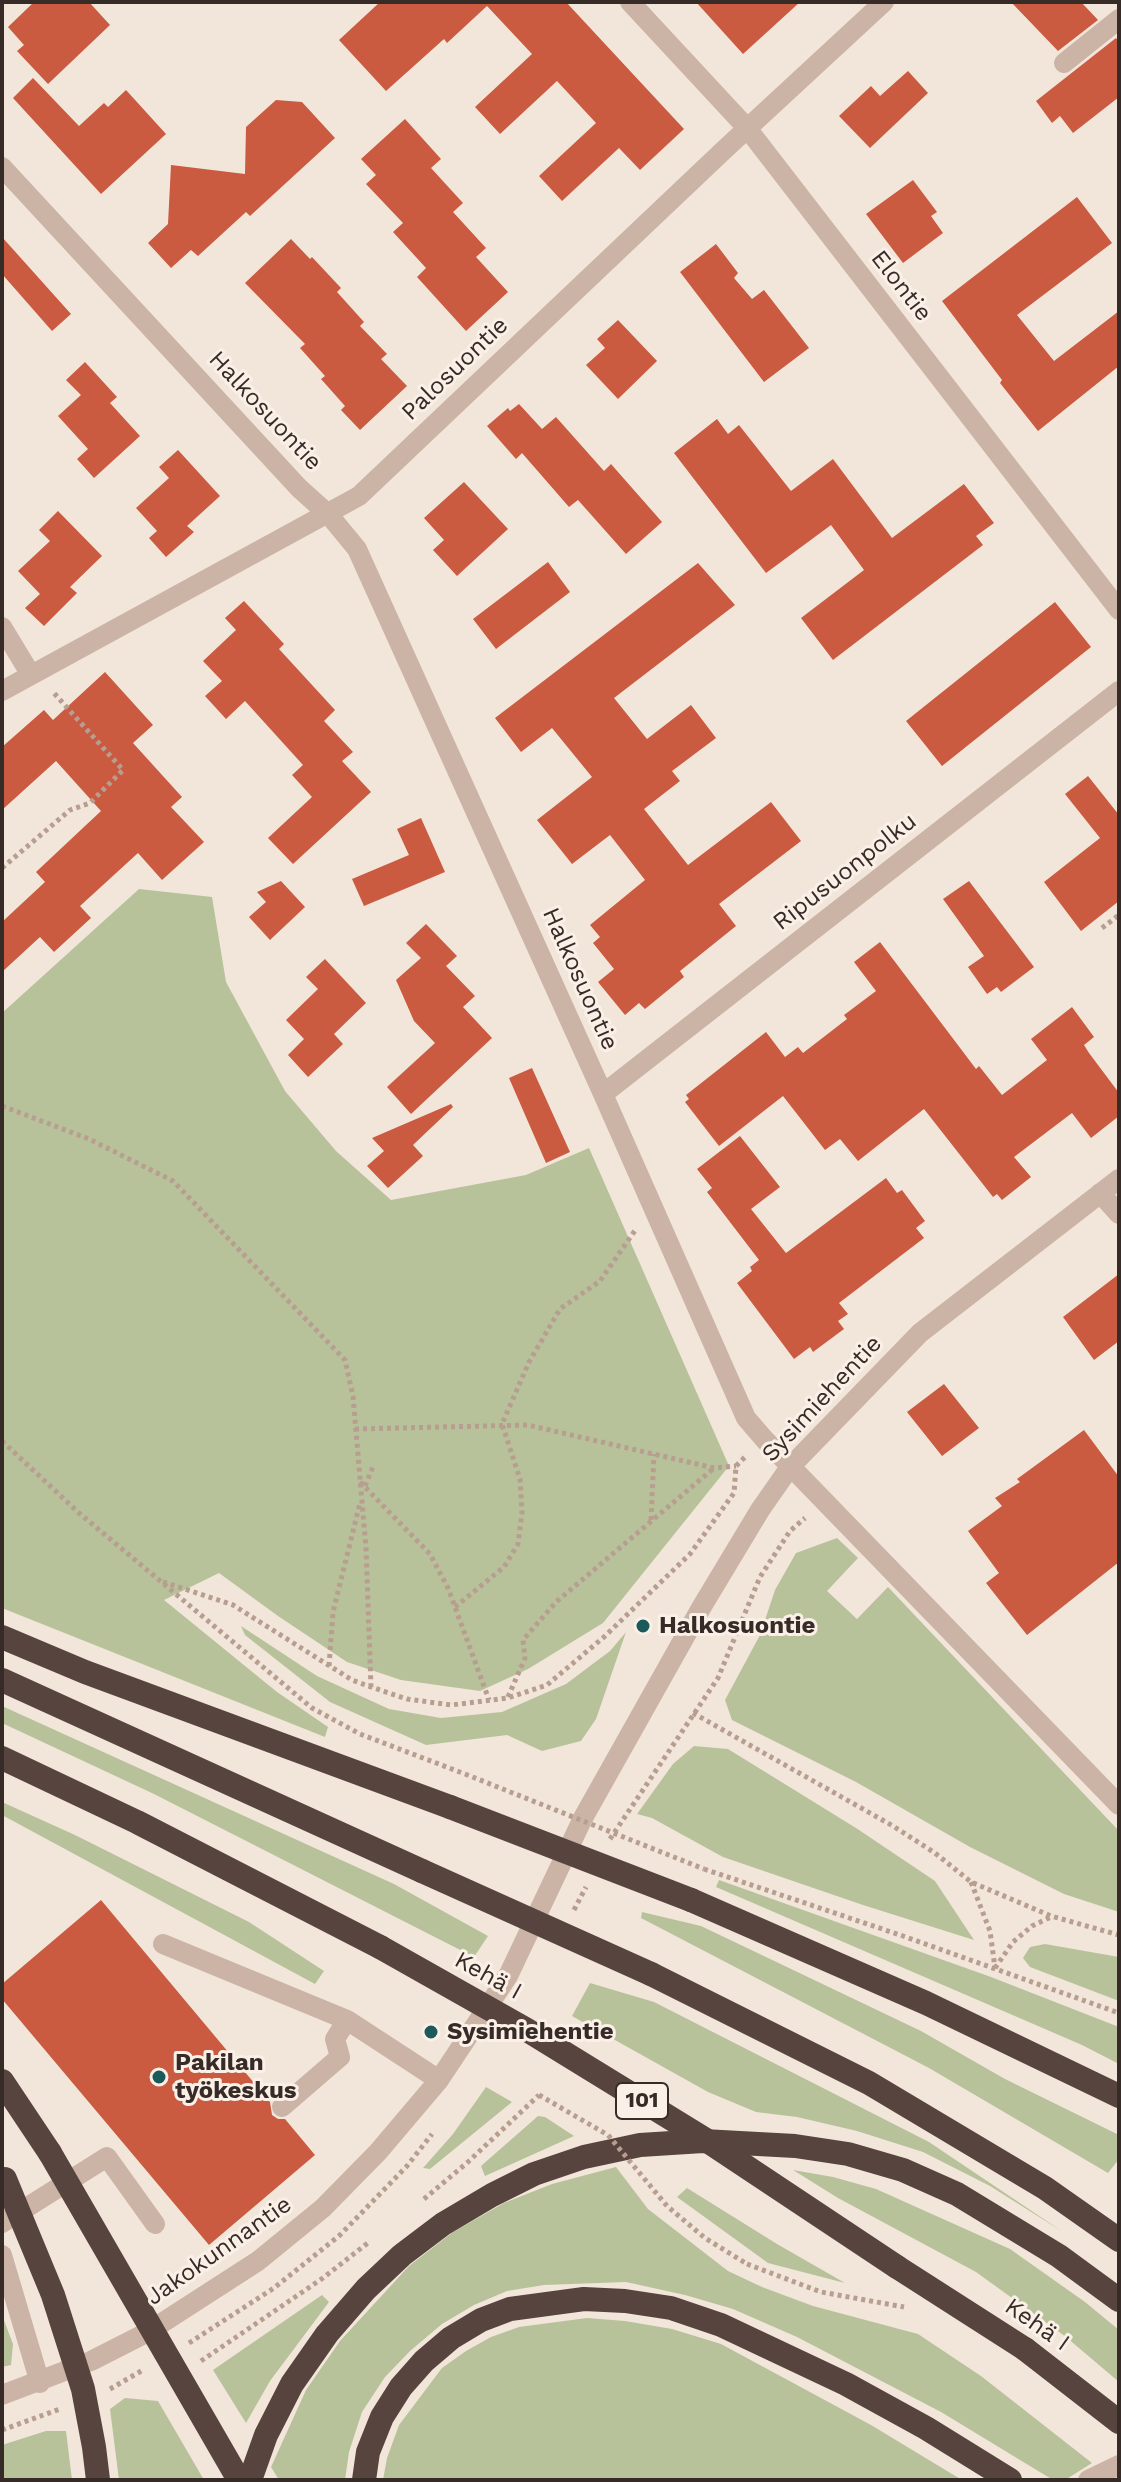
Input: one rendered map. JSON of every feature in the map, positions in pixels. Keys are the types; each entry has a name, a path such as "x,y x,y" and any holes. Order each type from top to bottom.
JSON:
{"highway":[{"path":"2,1637 129,1689 691,1900 926,2003 1119,2096"},
{"path":"2,1680 651,1974 869,2083 1045,2188 1119,2240"},
{"name":"Kehä I","path":"2,1758 137,1822 380,1947 527,2030 706,2140 1025,2349 1119,2422"},
{"path":"2,2081 50,2153 239,2480"},
{"path":"250,2480 266,2435 292,2384 327,2334 366,2289 402,2255 443,2224 534,2174 584,2157 640,2145 703,2141 795,2146 848,2154 903,2170 957,2194 1059,2256 1119,2300"},
{"path":"3,2176 53,2295 83,2389 98,2480"},
{"path":"364,2480 368,2452 382,2417 401,2387 424,2361 451,2338 481,2320 510,2309 584,2299 671,2308 721,2325 781,2352 926,2428 1010,2480"}],"street":[{"name":"Elontie","path":"630,2 747,128 1119,610"},
{"name":"Palosuontie","path":"2,691 359,496 884,2"},
{"path":"1064,63 1119,16 1108,2"},
{"name":"Halkosuontie","path":"2,167 299,488 329,515 357,549 746,1418 1119,1805"},
{"path":"2,627 33,674"},
{"name":"Ripusuonpolku","path":"603,1094 1119,691"},
{"name":"Sysimiehentie","path":"508,1976 583,1818 709,1596 760,1510 790,1467 920,1333 1119,1179"},
{"path":"1100,1193 1119,1214"},
{"path":"163,1944 347,2020 439,2080"},
{"name":"Jakokunnantie","path":"2,2395 91,2361 148,2332 258,2261 323,2208 378,2152 439,2080 508,1976"},
{"path":"282,2107 340,2057 335,2039 347,2020"},
{"path":"2,2223 107,2157 155,2224"},
{"path":"2,2255 40,2383"},
{"path":"1088,2480 1119,2465"}],"path":[{"path":"2,868 70,810 90,803 123,770 33,674"},
{"path":"1102,928 1119,915"},
{"path":"2,1106 89,1139 173,1181 345,1360 353,1396 362,1484 371,1687"},
{"path":"455,1607 504,1567 518,1544 522,1513 520,1479 502,1424 529,1362 560,1309 600,1281 636,1229"},
{"path":"355,1429 528,1425 714,1468 736,1466 765,1440"},
{"path":"2,1441 79,1513 312,1708 360,1734 704,1869 1119,2013"},
{"path":"651,1521 654,1454"},
{"path":"362,1484 374,1464"},
{"path":"163,1582 233,1605 352,1680 371,1687 407,1699 451,1705 508,1698 547,1685 604,1637 690,1554 734,1493 736,1466"},
{"path":"508,1698 525,1658 523,1640 556,1602 714,1468"},
{"path":"362,1484 430,1554 448,1588 489,1700"},
{"path":"820,1496 802,1524 790,1531 760,1577 718,1678 693,1713 893,1826 935,1853 971,1882 1051,1916 1119,1935"},
{"path":"329,1666 333,1612 361,1499"},
{"path":"971,1882 990,1931 995,1968"},
{"path":"995,1968 1013,1942 1032,1926 1051,1916"},
{"path":"417,2205 539,2095 608,2135 667,2206 705,2238 747,2264"},
{"path":"194,2365 261,2322 371,2241"}],"green space":[{"path":"139,889 212,897 226,982 285,1091 336,1151 391,1200 526,1175 589,1148 729,1466 603,1623 528,1669 480,1691 401,1680 347,1662 219,1573 164,1600 277,1692 328,1727 325,1737 2,1608 2,1013"},
{"path":"837,1538 858,1558 827,1591 857,1619 888,1587 1119,1831 1119,1912 1064,1894 970,1847 856,1782 732,1720 725,1700 760,1635 775,1590 796,1553"},
{"path":"241,1626 317,1676 389,1709 441,1718 502,1712 566,1684 610,1651 626,1632 596,1719 581,1741 542,1751 507,1735 426,1745 330,1702 245,1635"},
{"path":"2,1706 394,1884 488,1936 474,1957 154,1794 2,1723"},
{"path":"694,1746 728,1749 935,1881 974,1940 723,1857 652,1818 637,1814 673,1764"},
{"path":"2,1802 249,1922 324,1971 315,1984 2,1815"},
{"path":"719,1880 991,1977 1119,2027 1119,2064 1082,2045 716,1887"},
{"path":"642,1912 701,1926 921,2031 1005,2079 1119,2135 1119,2159 1108,2173 929,2068 641,1918"},
{"path":"1045,1944 1119,1957 1119,2001 1030,1967 1023,1958 1030,1947"},
{"path":"590,1983 654,2002 929,2142 1063,2232 990,2186 923,2152 857,2131 797,2117 756,2112 708,2092 572,2016"},
{"path":"486,2087 512,2102 430,2169 423,2168 453,2134"},
{"path":"538,2116 545,2117 574,2136 485,2176 481,2166"},
{"path":"616,2167 648,2209 728,2271 813,2306 918,2334 981,2376 1092,2463 1065,2480 1053,2480 941,2412 797,2337 733,2309 626,2282 544,2285 507,2291 474,2305 442,2324 385,2377 362,2412 349,2452 345,2480 279,2480 271,2467 306,2390 340,2341 409,2266 453,2232 504,2203 552,2184"},
{"path":"793,2170 876,2189 1010,2249 1119,2330 1119,2382 1066,2337 976,2272 838,2198"},
{"path":"687,2188 845,2283 768,2263 677,2197"},
{"path":"322,2295 329,2302 270,2381 246,2423 213,2370"},
{"path":"2,2315 13,2344 11,2365 2,2367"},
{"path":"587,2318 672,2329 721,2344 871,2425 962,2480 383,2480 399,2425 442,2368 491,2337 519,2327"},
{"path":"125,2398 158,2401 204,2480 119,2480 110,2409"},
{"path":"46,2431 66,2431 72,2480 2,2480 2,2445"}],"building":[{"path":"34,2 89,2 110,25 48,84 17,51 24,45 8,27"},
{"path":"380,2 566,2 684,129 640,170 619,148 562,201 539,176 596,123 557,81 500,134 475,107 532,54 487,6 447,43 444,39 386,91 339,40"},
{"path":"696,2 800,2 743,54"},
{"path":"1011,2 1081,2 1098,20 1058,51"},
{"path":"1116,38 1119,42 1119,97 1073,133 1060,116 1052,123 1036,101"},
{"path":"908,71 928,93 870,148 839,116 871,86 880,96"},
{"path":"33,78 79,126 104,103 108,107 126,90 166,134 101,194 13,98"},
{"path":"276,100 302,102 335,138 250,216 246,212 198,256 191,250 171,268 148,243 168,224 171,165 245,174 246,127"},
{"path":"405,119 441,159 431,168 463,203 453,212 486,248 476,257 508,292 466,331 417,277 426,268 393,232 403,223 366,184 376,175 361,159"},
{"path":"913,180 937,212 931,216 943,233 903,263 866,214"},
{"path":"1077,197 1112,243 1017,315 1054,361 1119,311 1119,366 1038,431 942,301"},
{"path":"2,237 71,314 52,331 2,274"},
{"path":"291,239 341,288 337,292 364,322 360,326 387,354 381,359 407,386 360,430 341,410 345,406 321,379 325,376 300,348 305,344 245,283"},
{"path":"716,244 738,273 734,278 752,299 764,290 809,348 764,382 680,272"},
{"path":"618,320 657,361 618,399 586,365 605,348 597,339"},
{"path":"85,362 117,397 110,403 140,436 94,478 77,459 88,449 58,416 81,395 66,380"},
{"path":"519,404 542,429 556,417 604,471 611,464 662,522 626,554 578,500 569,507 522,453 516,459 487,426 508,408 510,411"},
{"path":"717,419 728,434 739,425 791,491 833,459 892,538 964,484 994,523 976,536 983,545 833,660 801,618 864,570 831,525 766,573 674,453"},
{"path":"178,450 220,496 187,526 194,532 166,557 149,538 157,531 136,508 169,478 159,467"},
{"path":"464,482 508,529 457,576 433,550 444,540 424,518"},
{"path":"58,511 102,556 70,587 77,593 44,626 25,608 40,594 18,571 50,541 39,530"},
{"path":"548,562 570,592 496,649 473,619"},
{"path":"698,563 735,605 614,698 647,739 691,705 716,738 672,771 680,781 644,809 688,865 771,802 801,841 719,904 736,926 680,971 684,977 645,1009 639,1003 625,1015 598,982 614,969 593,943 600,937 590,925 645,880 610,835 572,864 537,820 592,777 552,728 521,752 495,718"},
{"path":"244,601 284,644 279,649 335,710 324,721 353,752 342,761 371,792 293,864 268,838 312,797 292,775 303,765 245,701 226,719 205,696 222,681 203,661 236,630 225,618"},
{"path":"1055,602 1091,647 942,766 906,721"},
{"path":"105,672 153,725 133,743 182,797 171,807 204,842 162,880 138,853 80,906 91,918 54,952 40,937 2,972 2,922 45,882 36,872 101,811 56,761 2,810 2,747 44,710 53,720"},
{"path":"1088,776 1119,815 1119,901 1081,931 1044,882 1100,838 1065,794"},
{"path":"421,818 445,872 364,906 352,879 409,855 397,829"},
{"path":"281,881 305,907 270,940 249,917 266,902 257,892"},
{"path":"969,881 1034,967 1001,992 997,987 987,994 968,967 984,956 943,899"},
{"path":"426,924 457,956 446,966 475,996 463,1007 492,1038 411,1114 387,1087 435,1043 414,1021 396,980 421,958 406,943"},
{"path":"880,942 976,1069 979,1066 1002,1095 1047,1060 1031,1039 1072,1007 1094,1037 1084,1045 1119,1093 1119,1116 1091,1138 1072,1113 1014,1157 1031,1177 1002,1200 997,1194 993,1197 924,1109 858,1161 840,1139 825,1150 783,1096 719,1146 685,1102 689,1099 686,1095 766,1032 785,1057 798,1047 803,1053 847,1019 844,1015 876,991 854,962"},
{"path":"325,959 366,1003 334,1034 343,1044 308,1077 288,1055 304,1039 286,1020 318,989 306,977"},
{"path":"532,1068 570,1152 546,1163 509,1078"},
{"path":"451,1104 453,1107 413,1145 423,1156 388,1188 367,1166 384,1151 372,1138"},
{"path":"740,1136 780,1187 751,1209 786,1253 886,1178 897,1193 902,1190 925,1221 916,1228 924,1238 839,1303 848,1314 838,1321 844,1329 813,1352 810,1347 794,1359 737,1283 752,1271 750,1267 759,1260 707,1192 712,1188 697,1169"},
{"path":"1119,1274 1119,1341 1094,1360 1063,1317"},
{"path":"944,1384 979,1428 942,1456 907,1412"},
{"path":"1084,1430 1119,1477 1119,1562 1027,1635 986,1583 999,1573 968,1531 1002,1506 995,1498 1020,1482 1017,1479"},
{"name":"Pakilan työkeskus","path":"101,1900 270,2102 272,2115 285,2119 315,2155 209,2245 2,1999 2,1984"}],"place":[{"name":"Halkosuontie","path":"643,1626"},
{"name":"Sysimiehentie","path":"431,2032"},
{"name":"Pakilan työkeskus","path":"159,2077"}]}
